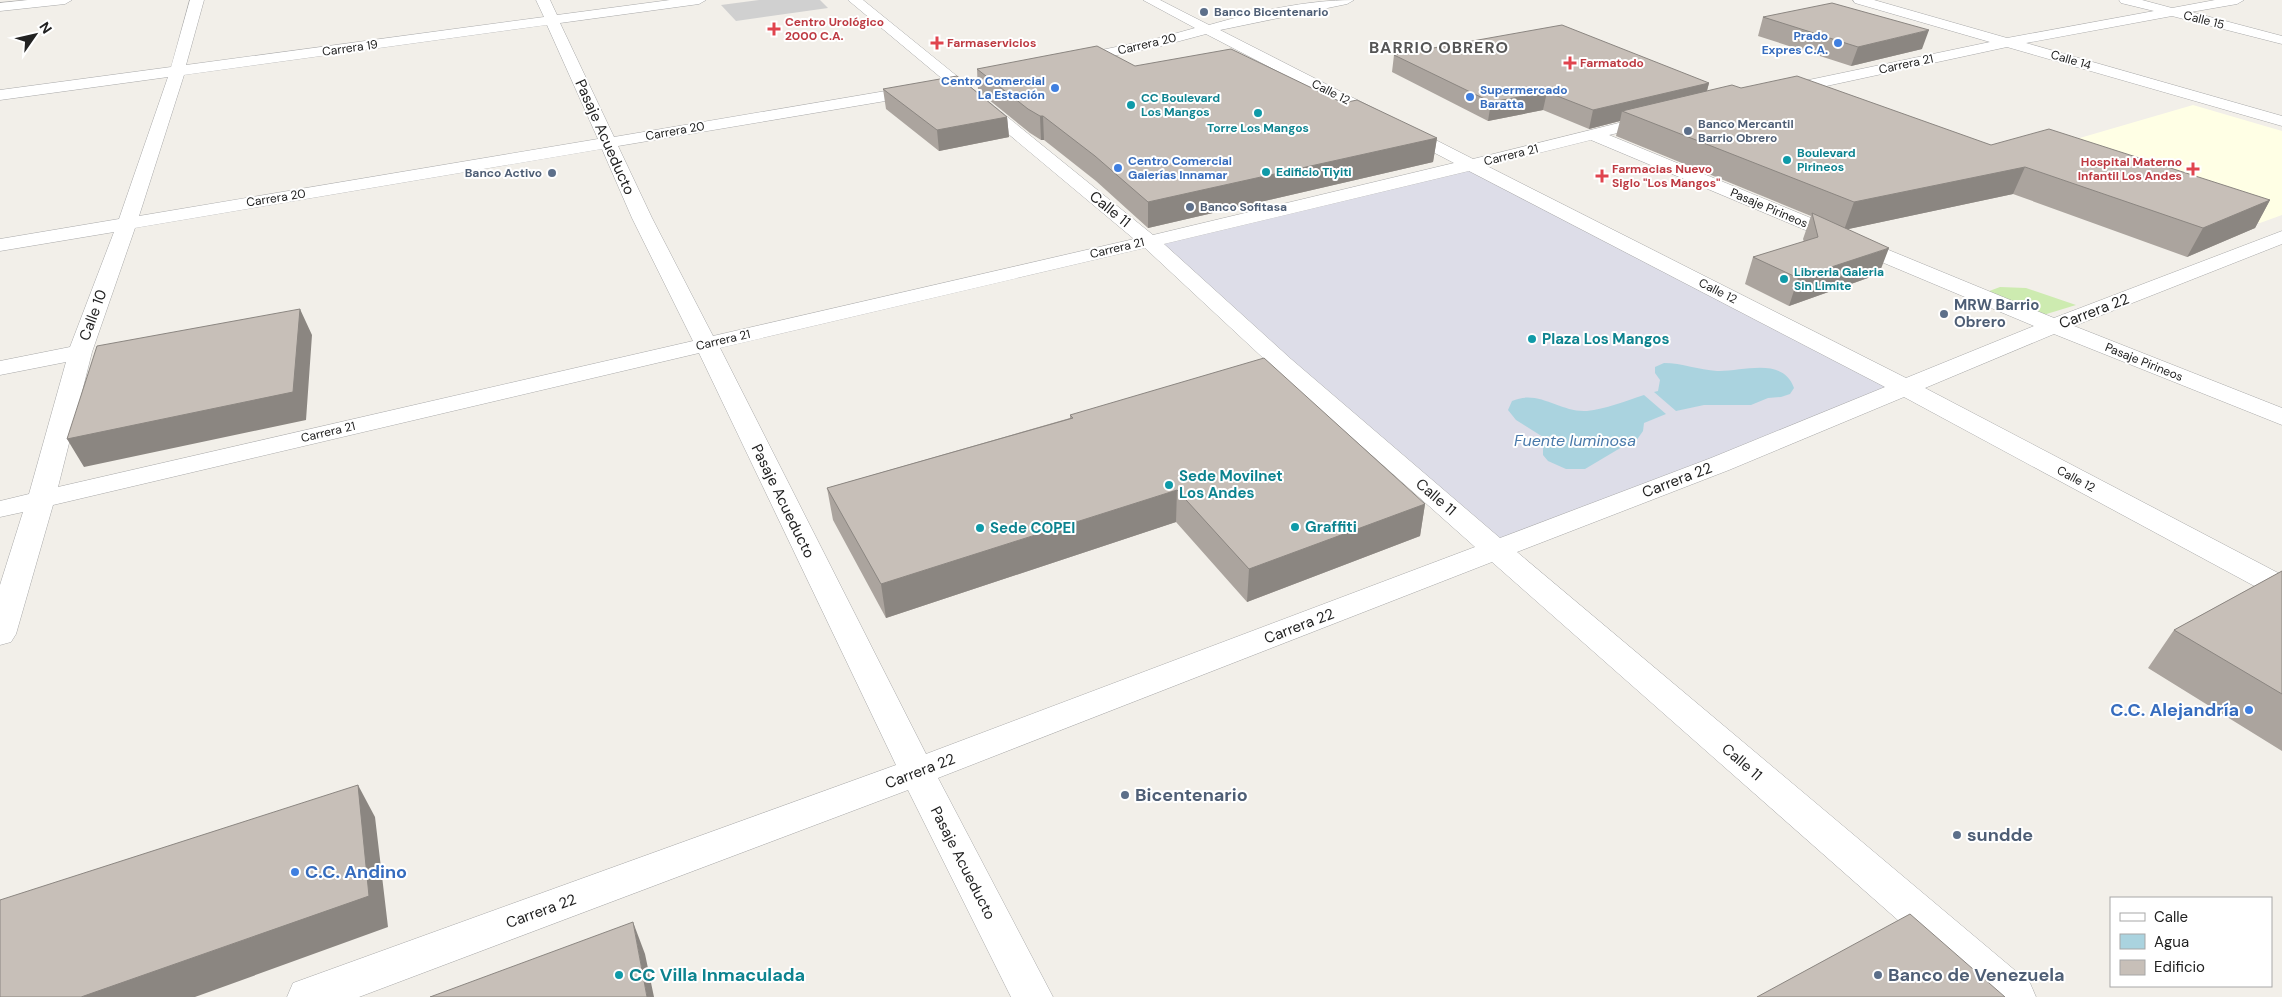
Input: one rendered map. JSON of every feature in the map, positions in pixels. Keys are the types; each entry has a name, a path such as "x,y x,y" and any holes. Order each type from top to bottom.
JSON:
{"street":[{"path":"0,7 65,0"},
{"name":"Calle 10","path":"0,634 41,500 80,352 127,223 177,72 197,0"},
{"name":"Pasaje Acueducto","path":"543,0 642,218 917,772 1032,997"},
{"name":"Carrera 19","path":"0,95 700,0"},
{"name":"Calle 11","path":"855,0 955,84 1149,241 1283,364 1496,550 2015,997"},
{"name":"Calle 12","path":"1150,0 1473,164 1904,387 2282,588"},
{"name":"Carrera 20","path":"1058,63 1161,42 1205,28 1347,0"},
{"name":"Calle 14","path":"1860,0 2282,121"},
{"name":"Calle 15","path":"2126,0 2282,40"},
{"name":"Carrera 21","path":"1766,94 2008,42 2237,0"},
{"name":"Carrera 20","path":"0,245 974,80"},
{"name":"Carrera 21","path":"0,509 1149,241 1674,115"},
{"name":"Pasaje Pirineos","path":"1591,134 2054,326 2282,417"},
{"name":"Carrera 22","path":"308,997 917,772 1720,464 2054,326 2282,237"},
{"path":"0,368 80,352"}],"shaded area":[{"path":"759,0 820,0 828,8 736,21 721,5"},
{"name":"Hospital Materno Infantil Los Andes","path":"2193,105 2282,131 2282,215 2260,223 2042,149"},
{"name":"Plaza Los Mangos","path":"1473,164 1904,387 1496,550 1149,241"}],"green space":[{"path":"2000,287 2026,288 2076,305 2040,316 1984,293"}],"water":[{"name":"Fuente luminosa","path":"1664,363 1717,371 1749,368 1771,369 1781,372 1789,378 1794,388 1790,394 1768,398 1751,405 1704,405 1676,411 1654,392 1658,391 1660,380 1655,373 1655,367"},
{"name":"Fuente luminosa","path":"1644,395 1666,414 1644,423 1643,431 1636,441 1585,469 1566,469 1548,461 1543,455 1543,437 1516,420 1508,410 1512,401 1522,398 1540,399 1568,409 1587,411 1608,407"}],"building":[{"path":"1832,3 1929,30 1858,47 1763,17"},
{"path":"1562,25 1709,83 1593,110 1547,92 1491,102 1394,55"},
{"path":"1097,46 1135,66 1231,49 1343,103 1357,100 1437,138 1148,202 1095,156 1043,116 1028,109 977,69"},
{"path":"957,76 1007,117 937,130 883,89"},
{"path":"1797,76 1991,145 2049,129 2270,200 2203,228 2025,167 1854,202 1622,111 1732,85 1741,88"},
{"path":"1812,213 1889,248 1798,278 1753,257 1818,237"},
{"path":"300,309 293,392 67,439 97,346"},
{"path":"1264,358 1425,504 1249,569 1177,490 881,584 827,488 1073,418 1070,415"},
{"path":"2282,571 2282,694 2174,630"},
{"name":"C.C. Andino","path":"358,785 369,896 81,997 0,997 0,900"},
{"path":"1910,914 2005,997 1757,997"},
{"path":"633,922 647,997 430,997"}],"place":[{"name":"Banco Bicentenario","path":"1204,12"},
{"name":"Centro Urológico 2000 C.A.","path":"774,29"},
{"name":"Farmaservicios","path":"937,43"},
{"name":"Prado Expres C.A.","path":"1838,43"},
{"name":"Farmatodo","path":"1570,63"},
{"name":"Centro Comercial La Estación","path":"1055,88"},
{"name":"Supermercado Baratta","path":"1470,97"},
{"name":"CC Boulevard Los Mangos","path":"1131,105"},
{"name":"Torre Los Mangos","path":"1258,113"},
{"name":"Banco Mercantil Barrio Obrero","path":"1688,131"},
{"name":"Boulevard Pirineos","path":"1787,160"},
{"name":"Centro Comercial Galerías Innamar","path":"1118,168"},
{"name":"Hospital Materno Infantil Los Andes","path":"2193,169"},
{"name":"Edificio Tiyiti","path":"1266,172"},
{"name":"Banco Activo","path":"552,173"},
{"name":"Farmacias Nuevo Siglo \"Los Mangos\"","path":"1602,176"},
{"name":"Banco Sofitasa","path":"1190,207"},
{"name":"Libreria Galeria Sin Limite","path":"1784,279"},
{"name":"MRW Barrio Obrero","path":"1944,314"},
{"name":"Plaza Los Mangos","path":"1532,339"},
{"name":"Sede Movilnet Los Andes","path":"1169,485"},
{"name":"Graffiti","path":"1295,527"},
{"name":"Sede COPEI","path":"980,528"},
{"name":"C.C. Alejandría","path":"2249,710"},
{"name":"Bicentenario","path":"1125,795"},
{"name":"sundde","path":"1957,835"},
{"name":"C.C. Andino","path":"295,872"},
{"name":"CC Villa Inmaculada","path":"619,975"},
{"name":"Banco de Venezuela","path":"1878,975"}],"district":[{"name":"BARRIO OBRERO","path":"1439,47"}]}
